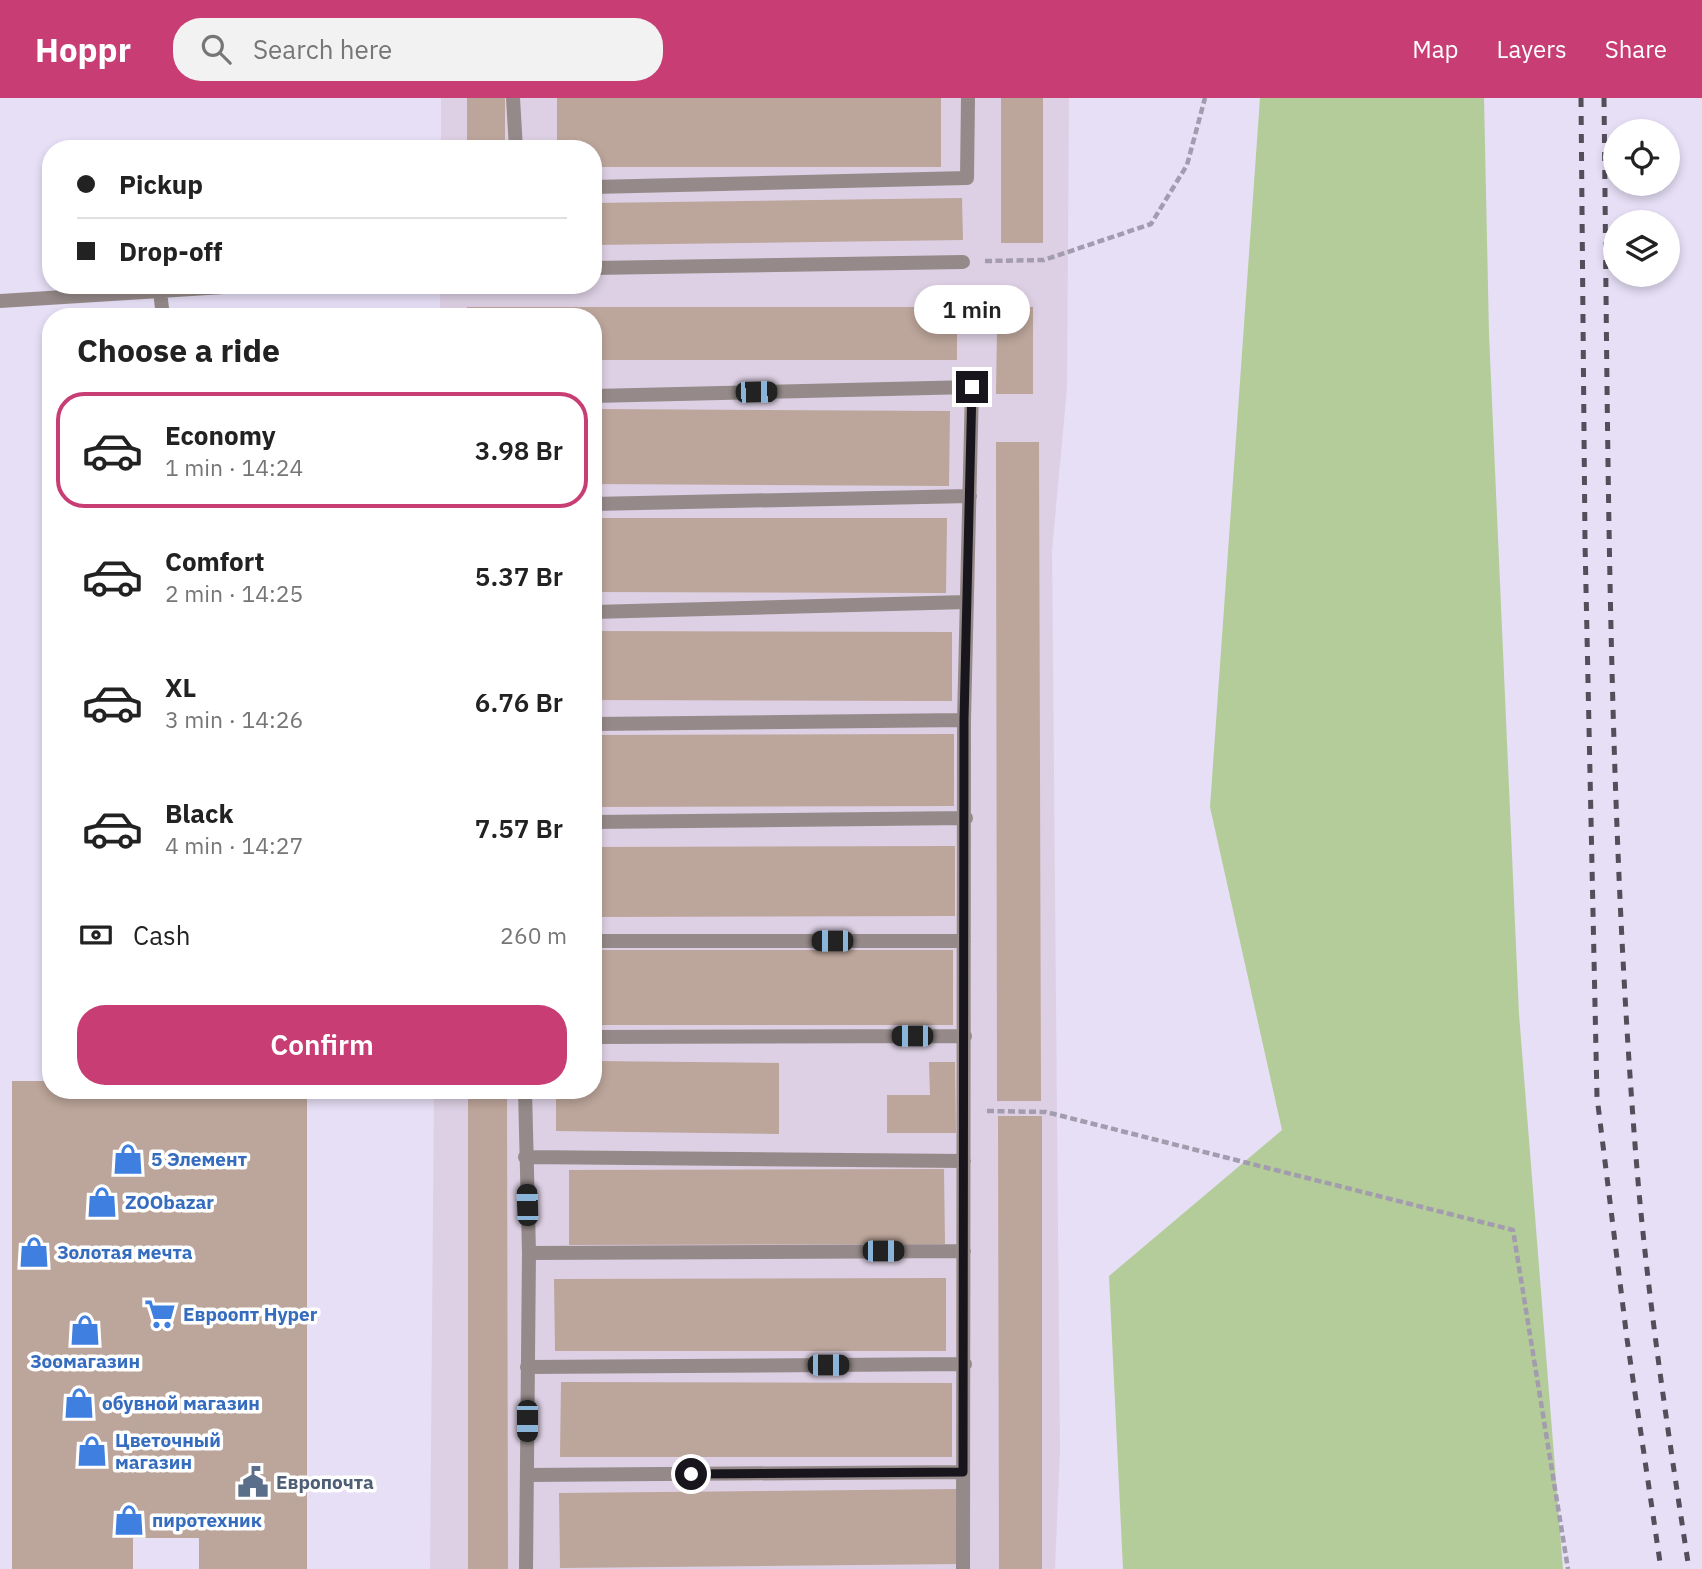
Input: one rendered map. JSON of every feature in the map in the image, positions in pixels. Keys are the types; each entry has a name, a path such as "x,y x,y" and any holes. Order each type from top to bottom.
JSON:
{"lane":[{"path":"513,98 515,140"},
{"path":"602,187 967,178 968,98"},
{"path":"602,268 963,262"},
{"path":"0,301 112,294"},
{"path":"602,396 972,387 964,720 966,818 963,1569"},
{"path":"602,504 970,496"},
{"path":"602,612 967,602"},
{"path":"602,724 964,720"},
{"path":"602,822 966,818"},
{"path":"602,941 964,941"},
{"path":"602,1037 965,1036"},
{"path":"525,1099 529,1253 526,1569"},
{"path":"525,1157 964,1161"},
{"path":"529,1253 964,1251"},
{"path":"527,1367 965,1364"},
{"path":"527,1475 963,1472"}],"path":[{"path":"963,262 1044,260 1151,224 1187,166 1205,98"},
{"path":"964,1109 1046,1112 1513,1230 1568,1569"}],"shaded area":[{"path":"441,98 1069,98 1067,388 1052,551 1060,1450 1055,1569 430,1569 434,1099 602,1099 602,308 440,308 440,294 602,294 602,140 441,140"}],"green space":[{"path":"1260,98 1484,98 1489,334 1519,1014 1563,1569 1123,1569 1109,1276 1282,1130 1210,807"}],"building":[{"path":"467,98 505,98 505,140 467,140"},
{"path":"557,98 941,98 941,167 602,167 602,140 557,140"},
{"path":"1001,98 1043,98 1043,243 1001,243"},
{"path":"962,198 963,240 602,245 602,203"},
{"path":"1033,307 1033,394 996,394 997,329 957,329 957,360 602,360 602,308 467,308"},
{"path":"602,409 950,411 949,486 602,484"},
{"path":"996,442 1039,442 1041,1101 997,1101"},
{"path":"602,518 947,518 946,593 602,592"},
{"path":"602,631 952,632 952,701 602,700"},
{"path":"954,734 954,806 602,807 602,735"},
{"path":"955,846 955,916 602,917 602,847"},
{"path":"602,950 953,950 953,1025 602,1025"},
{"path":"602,1061 779,1063 779,1134 556,1131 556,1099 602,1099"},
{"path":"929,1062 955,1062 956,1133 887,1133 887,1095 930,1095"},
{"name":"Евроопт Hyper","path":"12,1081 42,1081 42,1099 307,1099 307,1569 199,1569 199,1538 133,1538 133,1569 12,1569"},
{"path":"468,1099 507,1099 508,1569 468,1569"},
{"path":"998,1116 1042,1116 1042,1569 999,1569"},
{"path":"944,1169 945,1244 569,1245 569,1170"},
{"path":"946,1278 946,1351 555,1351 554,1279"},
{"path":"561,1382 952,1383 952,1457 560,1457"},
{"path":"958,1489 959,1564 560,1568 559,1493"}],"railway":[{"path":"1581,98 1585,542 1597,1097 1627,1339 1661,1569"},
{"path":"1604,98 1611,628 1627,1025 1646,1260 1689,1569"}],"place":[{"name":"5 Элемент","path":"128,1159"},
{"name":"ZOObazar","path":"102,1202"},
{"name":"Золотая мечта","path":"34,1252"},
{"name":"Евроопт Hyper","path":"160,1314"},
{"name":"Зоомагазин","path":"85,1330"},
{"name":"обувной магазин","path":"79,1403"},
{"name":"Цветочный магазин","path":"92,1451"},
{"name":"Европочта","path":"253,1482"},
{"name":"пиротехник","path":"129,1520"}],"route":[{"path":"691,1474 963,1472 966,818 964,720 972,387"}]}
